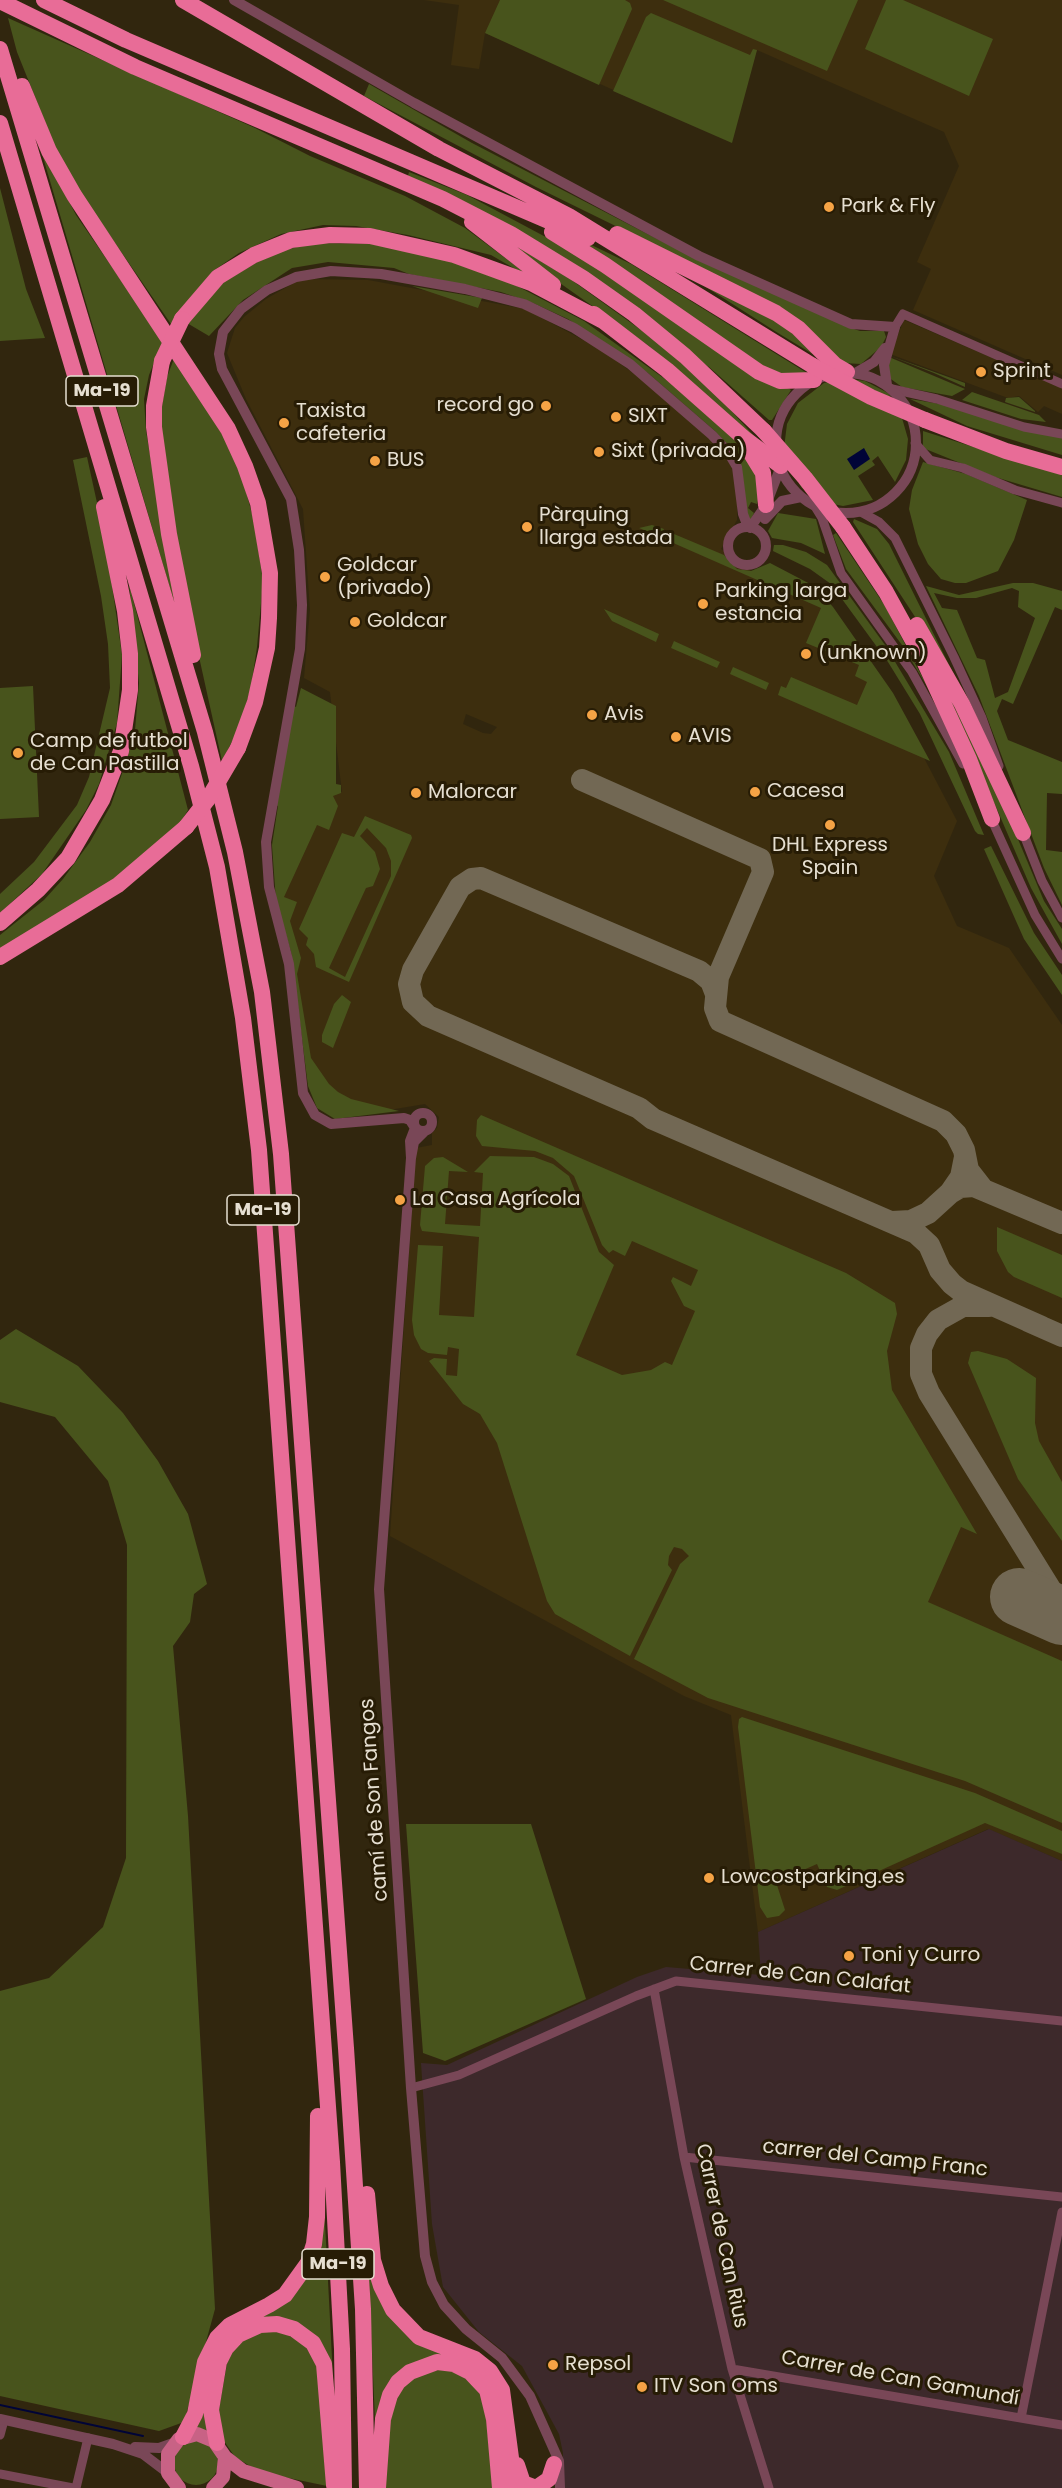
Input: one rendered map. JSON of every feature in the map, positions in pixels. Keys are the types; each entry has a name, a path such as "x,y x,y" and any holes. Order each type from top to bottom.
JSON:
{"highway":[{"path":"44,0 126,40 481,194 550,221 673,279"},
{"path":"183,0 439,149 569,216 673,279 814,373 1006,451 1062,467"},
{"path":"5,4 125,62 443,199 551,258 634,314 692,363 764,431 805,478 916,624 946,674 1023,832"},
{"path":"0,37 10,54 27,101 57,166 214,405 238,448 258,503 270,573 269,618 260,683 238,748 212,794 186,827 118,885 0,957"},
{"name":"Ma-19","path":"0,49 205,732 245,898 262,992 277,1106 346,2048 364,2332 367,2488"},
{"name":"Ma-19","path":"0,123 205,818 227,918 245,1027 260,1161 337,2255 344,2488"},
{"path":"481,194 580,249 759,372 786,381 814,373"},
{"path":"443,199 535,273 667,370 736,431 781,466"},
{"path":"569,216 599,225 776,313 798,328 835,365 852,372"},
{"path":"205,732 202,697 180,599 154,427 154,406 162,361 182,319 218,277 254,255 291,240 330,235 370,236 454,255 531,283 603,321"},
{"path":"736,431 763,473 766,505"},
{"path":"0,923 38,890 68,858 113,777 123,742 130,690 130,654 125,611 98,475 100,462"},
{"path":"868,563 901,618 944,702 992,819"},
{"path":"179,2439 195,2414 205,2362 217,2338 230,2325 285,2295 304,2272 311,2254 317,2217 317,2069 321,2041"},
{"path":"346,2048 356,2082 373,2260 381,2286 393,2310 411,2330 434,2344 475,2359 490,2371 505,2398 515,2488"},
{"path":"221,2450 211,2410 219,2362 226,2348 238,2336 260,2325 278,2324 294,2329 313,2343 324,2364 334,2488"},
{"path":"378,2488 383,2419 390,2395 398,2382 410,2372 437,2362 454,2364 470,2372 487,2390 494,2419 500,2488"},
{"path":"508,2441 515,2454 519,2476 529,2487 536,2488 546,2482 551,2476 554,2464"}],"main road":[{"path":"175,2483 167,2459 179,2439 202,2435 243,2471 271,2482"},
{"path":"215,2486 224,2472 221,2450"},
{"path":"215,2486 241,2478 297,2488"}],"street":[{"path":"234,0 414,104 699,256 852,324 895,327"},
{"name":"camí de Son Fangos","path":"546,2428 530,2396 511,2368 457,2321 444,2305 432,2282 426,2256 411,2088 379,1589 411,1158 410,1144 419,1128 404,1118 342,1125 331,1124 315,1115 305,1098 289,964 271,898 267,851 278,762 300,649 302,605 299,550 291,500 222,369 219,354 223,332 241,309 267,290 296,277 331,271 354,271 402,278 487,293 524,304 574,328 630,364 712,435 728,452 737,467 743,514"},
{"path":"889,387 884,370 889,343 903,314 1062,384"},
{"path":"852,372 874,362 889,343"},
{"path":"852,372 876,378 889,387 910,416 915,443 911,467 901,486 885,501 861,512 833,513 801,497 788,481 781,466 776,442 782,417 795,395 814,373 852,372"},
{"path":"889,387 937,399 1016,424 1062,434"},
{"path":"915,443 930,460 963,468 1015,490 1062,503"},
{"path":"734,532 749,527 766,505 781,466"},
{"path":"743,514 728,543 729,552 735,560 744,564 754,563 762,556 766,548 762,525 777,504 801,497"},
{"path":"814,505 822,518 841,573 912,672 992,819 1035,915 1062,959"},
{"path":"861,512 884,526 899,547 982,718 1042,881 1062,918"},
{"path":"743,514 749,527 763,536"},
{"name":"Carrer de Can Calafat","path":"411,2088 459,2075 676,1981 1062,2021"},
{"name":"Carrer de Can Rius","path":"654,1989 684,2157 732,2369 769,2488"},
{"name":"carrer del Camp Franc","path":"684,2157 1062,2196"},
{"path":"1021,2418 1062,2212"},
{"name":"Carrer de Can Gamundí","path":"732,2369 1062,2426"},
{"path":"0,2435 2,2419 113,2444 152,2449 179,2439"},
{"path":"546,2428 554,2464 554,2476 550,2488"},
{"path":"546,2428 559,2461 560,2488"},
{"path":"0,2474 74,2488 88,2439"},
{"path":"113,2444 146,2456 175,2483"}],"shaded area":[{"path":"424,0 1062,0 1062,375 913,310 931,269 917,262 959,166 944,132 757,50 731,142 485,33 479,69 451,65 459,5"},
{"path":"301,279 368,280 525,309 600,349 648,384 721,449 733,469 737,488 737,520 721,549 758,576 806,593 844,628 902,716 957,821 934,876 957,926 1009,948 1062,1025 1062,1861 988,1829 758,1932 731,1715 684,1696 390,1536 416,1148 432,1145 432,1133 437,1128 439,1117 425,1104 353,1116 311,1089 293,950 273,848 284,768 342,792 330,692 304,678 310,610 303,509 246,399 227,353 235,328 244,317 266,299","holes":["466,714 497,727 491,734 463,724"]},
{"path":"904,320 1062,388 1062,414 1044,406 1038,412 1019,396 1008,398 890,354"},
{"path":"864,448 870,459 854,470 847,459"},
{"path":"989,1829 1062,1861 1062,2488 563,2488 563,2453 559,2434 522,2366 479,2332 443,2287 432,2224 421,2063 447,2065 637,1977 666,1967 761,1975 758,1932"}],"green space":[{"path":"500,0 625,0 630,3 632,9 599,85 485,33"},
{"path":"663,0 858,0 827,71"},
{"path":"886,0 903,0 993,39 969,96 865,49"},
{"path":"651,13 750,55 753,49 757,50 732,143 613,91 646,17"},
{"path":"8,18 255,128 310,156 405,196 465,228 536,281 491,255 408,235 356,226 323,225 281,234 239,253 213,271 171,324 77,188 56,149 17,52"},
{"path":"369,84 472,143 657,239 848,327 860,331 884,331 886,337 881,347 861,364 844,363 736,285 536,187 364,96"},
{"path":"40,147 76,215 163,341 149,375 144,399 146,431 177,612"},
{"path":"409,172 467,195 585,258 791,390 772,420 769,420 709,367 408,176"},
{"path":"0,188 26,289 45,338 0,341"},
{"path":"581,240 631,264 807,373 800,376 769,371"},
{"path":"508,241 570,279 659,343 718,396 755,437 753,438 649,346 540,269"},
{"path":"312,243 373,244 449,261 515,285 584,321 669,382 731,435 756,467 759,496 757,504 751,502 748,508 754,513 751,519 748,519 741,465 734,452 715,431 648,373 568,319 533,303 501,292 409,274 394,268 328,262 292,268 243,300 209,336 187,323 224,282 271,254"},
{"path":"698,282 776,318 816,356 778,333"},
{"path":"412,286 482,298 478,308"},
{"path":"175,356 231,449 242,477 254,521 263,581 251,687 239,728 222,761 179,566 162,433 162,406 167,377"},
{"path":"890,356 965,383 965,387 934,373"},
{"path":"889,357 965,389 952,396 902,387 888,377"},
{"path":"843,378 865,381 888,393 900,411 908,439 906,460 895,482 878,456 872,461 875,465 858,476 873,500 843,506 833,504 802,488 788,467 784,448 787,424 798,403 824,383"},
{"path":"972,392 1039,415 1046,422 1021,419 962,400"},
{"path":"1019,397 1035,412 1005,402 1006,398"},
{"path":"910,399 946,405 1062,438 1062,455 967,426"},
{"path":"923,431 1062,475 1062,497 995,477 923,448"},
{"path":"87,457 106,544 122,655 117,723 99,784 86,810 42,874 0,913 0,894 34,862 77,805 89,777 110,688 108,644 101,596 73,460"},
{"path":"923,462 966,474 1027,500 1014,540 998,571 966,583 955,583 941,579 928,564 918,544 909,509 912,490"},
{"path":"778,513 816,519 825,554 801,543 772,538 768,531"},
{"path":"854,519 877,529 889,544 957,681 853,522"},
{"path":"652,525 664,529 661,537 639,528"},
{"path":"836,533 885,606 928,688 902,645 846,569 833,535"},
{"path":"674,534 724,555 737,569 751,571 770,563 814,586 833,607 893,693 930,761 778,695 781,686 786,688 791,677 857,705 867,682 855,676 859,665 806,643 821,608 671,542"},
{"path":"774,545 783,545 806,552 827,565 885,645 949,752 984,835 975,831 920,714 888,662 831,584 810,569 773,551"},
{"path":"1013,583 1033,583 1062,591 1062,610 1055,607 1013,704 1002,699 997,711 1008,740 1062,762 1062,794 1047,793 1046,850 1062,852 1062,905 1044,868 979,696 926,586 959,595","holes":["1012,588 1019,591 1018,607 1035,618 1008,692 995,698 985,660 977,658 957,610 942,608 934,593 957,598 976,598"]},
{"path":"129,584 188,810 180,823 119,877 0,951 0,935 44,900 63,879 90,842 111,805 135,730 139,683"},
{"path":"604,609 659,634 656,642 612,621"},
{"path":"674,641 720,662 717,668 671,648"},
{"path":"733,667 769,683 766,690 730,674"},
{"path":"942,682 1004,806 1044,901 1062,929 1062,944 1031,888"},
{"name":"Camp de futbol de Can Pastilla","path":"33,686 39,817 0,819 0,688"},
{"path":"301,688 336,706 336,784 341,785 341,793 333,796 338,806 329,830 317,825 284,897 297,902 290,921 301,958 297,974 311,1058 329,1084 338,1092 351,1099 399,1111 335,1119 317,1108 308,1086 291,952 276,901 272,845 278,806 275,805 294,706 296,707"},
{"path":"365,816 411,835 412,838 349,982 316,967 314,954 306,945 308,938 299,929 342,833 354,837","holes":["367,828 386,848 391,861 391,876 345,977 329,968 366,888 373,886 380,869 375,852 360,836"]},
{"path":"991,846 1034,933 1062,975 1062,995 1024,939 984,849"},
{"path":"342,995 351,1002 333,1048 322,1042 322,1035 334,1004"},
{"path":"481,1115 846,1273 895,1303 897,1314 887,1351 892,1390 977,1534 961,1527 928,1602 1062,1661 1062,1823 965,1781 708,1698 634,1659 680,1564 689,1556 682,1549 674,1547 669,1556 668,1565 672,1570 630,1656 555,1614 547,1601 497,1443 480,1414 463,1404 429,1361 434,1358 447,1359 446,1375 457,1376 459,1349 448,1347 447,1355 428,1353 421,1349 414,1335 412,1320 418,1245 443,1246 439,1315 474,1317 479,1237 422,1231 420,1225 425,1166 434,1158 443,1157 468,1172 449,1171 445,1224 480,1226 483,1173 474,1172 490,1156 534,1157 553,1164 569,1176 599,1252 614,1265 576,1355 622,1375 651,1370 665,1362 672,1365 695,1311 684,1306 671,1281 673,1277 691,1286 698,1270 632,1241 625,1256 613,1250 609,1253 602,1245 574,1176 553,1158 535,1151 482,1146 476,1136 477,1120"},
{"path":"997,1227 1062,1255 1062,1298 1014,1277 1008,1272 997,1251"},
{"path":"16,1329 78,1366 123,1413 158,1461 188,1514 207,1584 194,1594 190,1622 173,1646 188,1816 215,2309 184,2422 159,2431 0,2396 0,1991 49,1978 103,1927 126,1858 127,1545 108,1481 55,1417 0,1402 0,1340"},
{"path":"978,1351 1007,1359 1036,1378 1035,1423 1039,1441 1062,1482 1062,1541 1018,1479 968,1363 971,1352"},
{"path":"742,1717 975,1793 1062,1831 1062,1854 985,1823 837,1890 827,1887 817,1864 776,1882 785,1910 779,1916 767,1918 760,1907 738,1727 739,1719"},
{"path":"406,1824 531,1824 586,1999 445,2061 423,2053"},
{"path":"322,2165 334,2397 332,2397 329,2365 315,2339 303,2328 288,2321 259,2321 236,2331 220,2350 207,2403 209,2431 196,2429 217,2348 234,2329 286,2301 299,2289 314,2264 321,2235"},
{"path":"368,2261 382,2300 482,2375 408,2366 376,2443"},
{"path":"261,2332 281,2332 302,2342 317,2361 327,2486 260,2472 235,2457 224,2441 218,2415 228,2358 241,2342"},
{"path":"442,2369 458,2373 479,2389 485,2405 493,2488 385,2488 390,2422 397,2395 413,2377"},
{"path":"196,2441 211,2448 218,2463 211,2478 196,2485 181,2478 174,2463 181,2448"}],"waterway":[{"path":"0,2405 143,2436"}],"taxiway":[{"path":"582,780 760,859 763,872 718,977 715,1008 720,1021 943,1121 956,1134 964,1150 968,1170 982,1188"},
{"path":"716,994 711,981 699,971 481,878 472,879 460,887 413,970 409,984 413,1002 428,1016 639,1108 653,1119 916,1233 929,1245 940,1270 961,1291 1042,1327"},
{"path":"965,1157 961,1177 950,1193 960,1187 974,1186 1062,1223"},
{"path":"892,1222 911,1221 928,1213 950,1193"},
{"path":"989,1306 963,1306 938,1320 927,1334 921,1348 921,1374 929,1393 1062,1608"},
{"path":"1028,1321 1062,1336"}],"runway":[{"path":"1019,1597 1062,1616"}],"place":[{"name":"Park & Fly","path":"829,207"},
{"name":"Sprint","path":"981,372"},
{"name":"record go","path":"546,406"},
{"name":"SIXT","path":"616,417"},
{"name":"Taxista cafeteria","path":"284,423"},
{"name":"Sixt (privada)","path":"599,452"},
{"name":"BUS","path":"375,461"},
{"name":"Pàrquing llarga estada","path":"527,527"},
{"name":"Goldcar (privado)","path":"325,577"},
{"name":"Parking larga estancia","path":"703,604"},
{"name":"Goldcar","path":"355,622"},
{"name":"(unknown)","path":"806,654"},
{"name":"Avis","path":"592,715"},
{"name":"AVIS","path":"676,737"},
{"name":"Camp de futbol de Can Pastilla","path":"18,753"},
{"name":"Cacesa","path":"755,792"},
{"name":"Malorcar","path":"416,793"},
{"name":"DHL Express Spain","path":"830,825"},
{"name":"La Casa Agrícola","path":"400,1200"},
{"name":"Lowcostparking.es","path":"709,1878"},
{"name":"Toni y Curro","path":"849,1956"},
{"name":"Repsol","path":"553,2365"},
{"name":"ITV Son Oms","path":"642,2387"}]}
